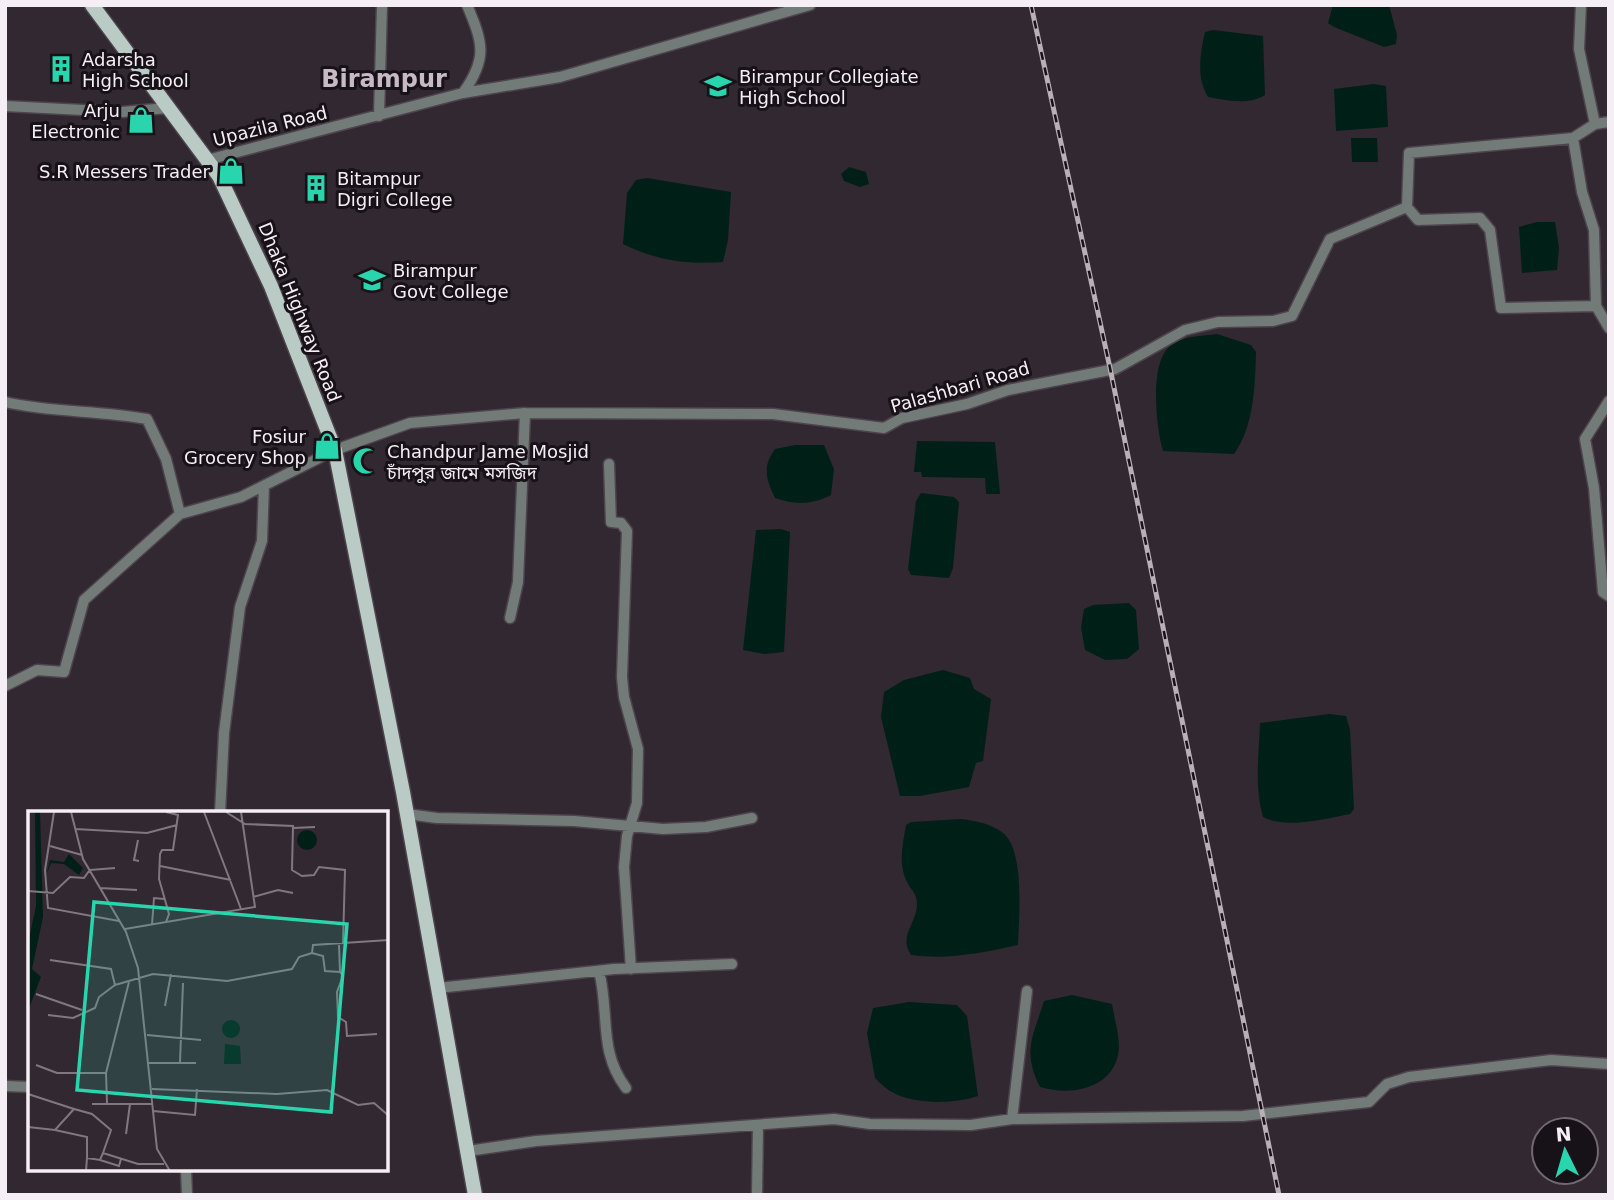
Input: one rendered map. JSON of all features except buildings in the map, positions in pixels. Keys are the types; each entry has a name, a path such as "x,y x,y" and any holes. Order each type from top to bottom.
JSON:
{"main road":[{"name":"Dhaka Highway Road","path":"92,5 219,176 252,241 335,450 407,814 475,1195"}],"street":[{"path":"379,116 382,5"},
{"path":"463,93 475,76 482,57 480,38 467,5"},
{"name":"Upazila Road","path":"207,160 463,93 560,77 810,5"},
{"path":"1581,5 1579,49 1595,124"},
{"path":"5,106 122,112 167,108"},
{"path":"1596,306 1501,308 1490,230 1479,218 1418,220 1407,207 1409,153 1573,138 1595,124 1609,122"},
{"path":"1573,138 1582,192 1594,230 1596,306 1609,328"},
{"name":"Palashbari Road","path":"180,514 241,497 335,450 410,423 525,413 773,414 884,428 902,418 967,404 1008,390 1115,369 1185,330 1218,322 1273,321 1292,316 1330,239 1407,207"},
{"path":"1609,401 1585,439 1594,488 1603,592 1609,596"},
{"path":"5,402 45,411 147,419 166,459 180,514 84,600 64,672 37,670 5,686"},
{"path":"510,618 518,582 525,413"},
{"path":"609,464 611,523 621,523 627,531 622,677 638,749 637,803 627,836 624,867 631,969"},
{"path":"220,811 224,733 240,607 262,541 264,486"},
{"path":"407,814 437,818 543,819 684,829 752,818"},
{"path":"438,988 599,971 732,964"},
{"path":"599,971 607,1006 608,1058 626,1088"},
{"path":"1012,1119 1027,991"},
{"path":"468,1152 536,1141 834,1119 870,1124 971,1125 1012,1119 1261,1114 1369,1102 1387,1084 1409,1077 1551,1060 1609,1064"},
{"path":"5,1086 28,1087"},
{"path":"757,1195 758,1125"},
{"path":"186,1172 187,1195"}],"shaded area":[{"path":"1333,5 1389,5 1397,35 1396,44 1384,47 1334,27 1328,23"},
{"path":"1213,30 1263,36 1265,95 1244,101 1208,97 1200,73 1201,57 1205,32"},
{"path":"1374,84 1386,86 1388,127 1336,131 1334,89"},
{"path":"1351,138 1377,138 1378,162 1352,162"},
{"path":"849,167 866,172 869,184 860,187 844,181 841,174"},
{"path":"647,178 731,192 728,240 723,262 672,260 623,244 627,193 636,180"},
{"path":"1537,222 1555,222 1559,248 1557,270 1522,273 1519,227"},
{"path":"1217,334 1251,345 1256,352 1252,406 1241,443 1234,454 1163,451 1156,396 1163,354 1180,340"},
{"path":"917,441 995,442 1000,494 986,494 985,478 922,477 921,472 914,472"},
{"path":"795,445 824,445 834,469 831,495 803,503 775,498 768,479 768,462 775,449"},
{"path":"921,493 954,497 959,502 953,568 949,578 911,575 908,569 916,501"},
{"path":"781,529 790,532 784,652 764,654 743,650 756,530"},
{"path":"1129,603 1136,610 1139,649 1127,659 1105,660 1085,650 1081,627 1084,609 1093,605"},
{"path":"943,670 970,678 974,689 991,699 983,761 976,763 969,787 920,796 900,796 881,717 884,692 904,680"},
{"path":"1329,714 1346,716 1350,730 1354,809 1350,814 1306,822 1272,821 1263,817 1258,782 1260,723"},
{"path":"961,819 993,827 1003,833 1010,842 1018,869 1018,945 952,956 911,955 906,941 917,904 902,866 906,825 911,822"},
{"path":"1072,995 1112,1004 1119,1042 1116,1061 1102,1080 1091,1086 1066,1091 1040,1087 1030,1053 1044,1001"},
{"path":"909,1002 957,1005 967,1016 978,1096 946,1102 911,1099 890,1091 875,1078 867,1033 873,1008"}],"railway":[{"path":"1031,5 1110,368 1279,1195"}],"place":[{"name":"Adarsha High School","path":"61,69"},
{"name":"Birampur Collegiate High School","path":"718,86"},
{"name":"Arju Electronic","path":"141,120"},
{"name":"S.R Messers Trader","path":"231,171"},
{"name":"Bitampur Digri College","path":"316,188"},
{"name":"Birampur Govt College","path":"372,280"},
{"name":"Fosiur Grocery Shop","path":"327,446"},
{"name":"Chandpur Jame Mosjid চাঁদপুর জামে মসজিদ","path":"366,461"}],"district":[{"name":"Birampur","path":"384,79"}]}
